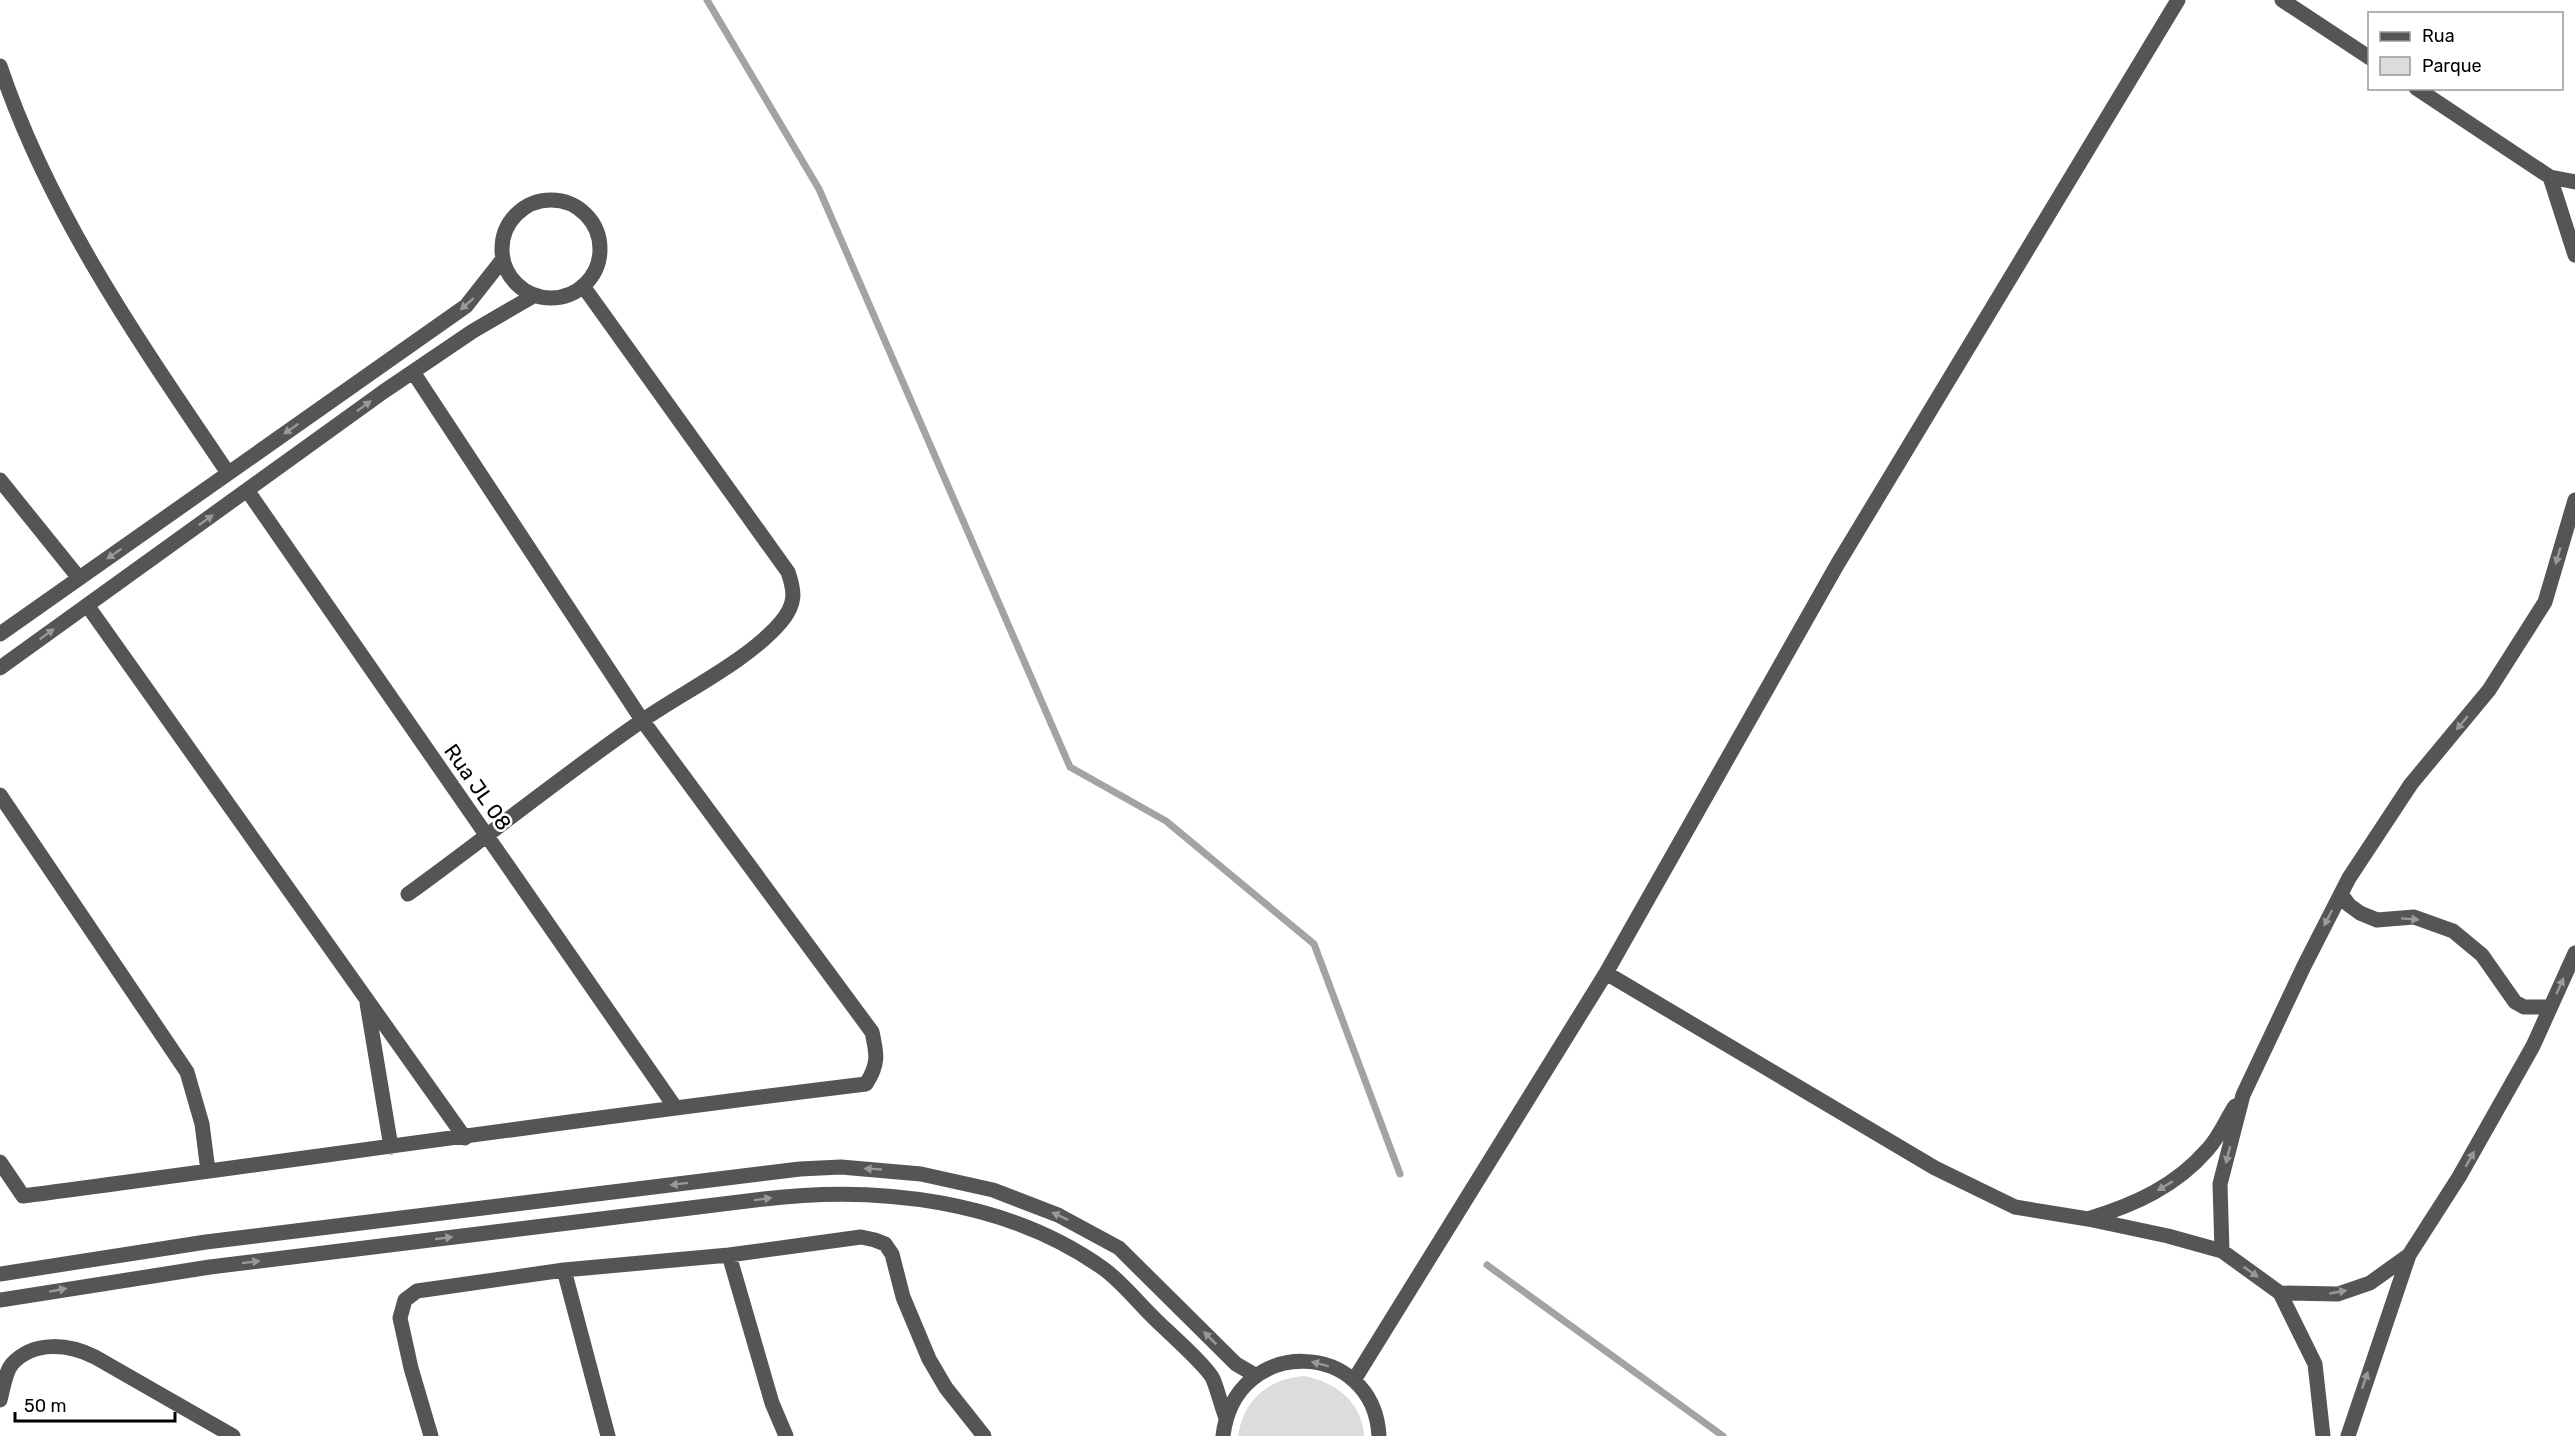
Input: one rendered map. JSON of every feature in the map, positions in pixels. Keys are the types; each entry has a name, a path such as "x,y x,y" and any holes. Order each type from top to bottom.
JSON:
{"street":[{"path":"1353,1380 1606,973 1837,566 2178,0"},
{"path":"2282,0 2368,57"},
{"path":"0,66 26,132 75,235 132,330 228,473"},
{"path":"2419,90 2550,177 2575,182"},
{"path":"2550,177 2575,255"},
{"path":"542,201 567,203 588,217 600,240 597,265 584,286 561,297 535,295 514,281 503,259 502,246 505,233 519,212 542,201"},
{"path":"0,634 466,306 503,259"},
{"path":"408,894 488,837 642,720 760,643 791,607 794,589 788,572 584,286"},
{"path":"0,668 413,372 504,311 535,295"},
{"path":"0,1162 22,1196 675,1107 866,1084 875,1070 876,1054 872,1032 642,720 413,372"},
{"path":"0,480 79,578"},
{"name":"Rua JL 08","path":"247,490 675,1107"},
{"path":"2088,1219 2133,1205 2176,1179 2208,1149 2242,1095 2341,894 2411,784 2489,690 2545,602 2575,500"},
{"path":"146,531 162,551"},
{"path":"87,605 465,1137"},
{"path":"0,795 187,1072 202,1124 208,1172"},
{"path":"2341,894 2360,914 2377,920 2414,917 2453,931 2482,954 2515,1002 2524,1006 2550,1007"},
{"path":"2348,1436 2409,1255 2459,1177 2533,1046 2575,953"},
{"path":"1606,973 1935,1168 2015,1207 2088,1219 2168,1236 2222,1251 2280,1293 2315,1364 2323,1436"},
{"path":"366,997 391,1147"},
{"path":"2222,1251 2220,1184 2242,1095"},
{"path":"0,1274 206,1242 800,1169 881,1169 931,1175 993,1190 1037,1206 1089,1231 1119,1248 1236,1364 1255,1375"},
{"path":"0,1300 210,1267 774,1198 831,1193 879,1194 954,1206 996,1218 1048,1238 1105,1270 1212,1377 1226,1418"},
{"path":"431,1436 411,1368 400,1318 405,1300 411,1295 424,1289 564,1270 729,1255 861,1237 885,1244 892,1254 903,1297 929,1359 946,1388 984,1436"},
{"path":"729,1255 772,1403 786,1436"},
{"path":"2280,1293 2338,1294 2370,1283 2409,1255"},
{"path":"564,1270 608,1436"},
{"path":"0,1400 11,1365 21,1357 46,1347 72,1348 89,1354 233,1436"},
{"path":"1223,1436 1232,1401 1242,1387 1255,1375 1271,1366 1305,1360 1339,1370 1353,1380 1374,1409 1379,1436"}],"green space":[{"path":"1304,1376 1327,1383 1353,1404 1362,1424 1364,1436 1238,1436 1246,1411 1260,1393 1279,1381"}],"waterway":[{"path":"707,0 819,189 1070,767 1166,821 1314,944 1400,1174"},
{"path":"1487,1265 1723,1436"}]}
